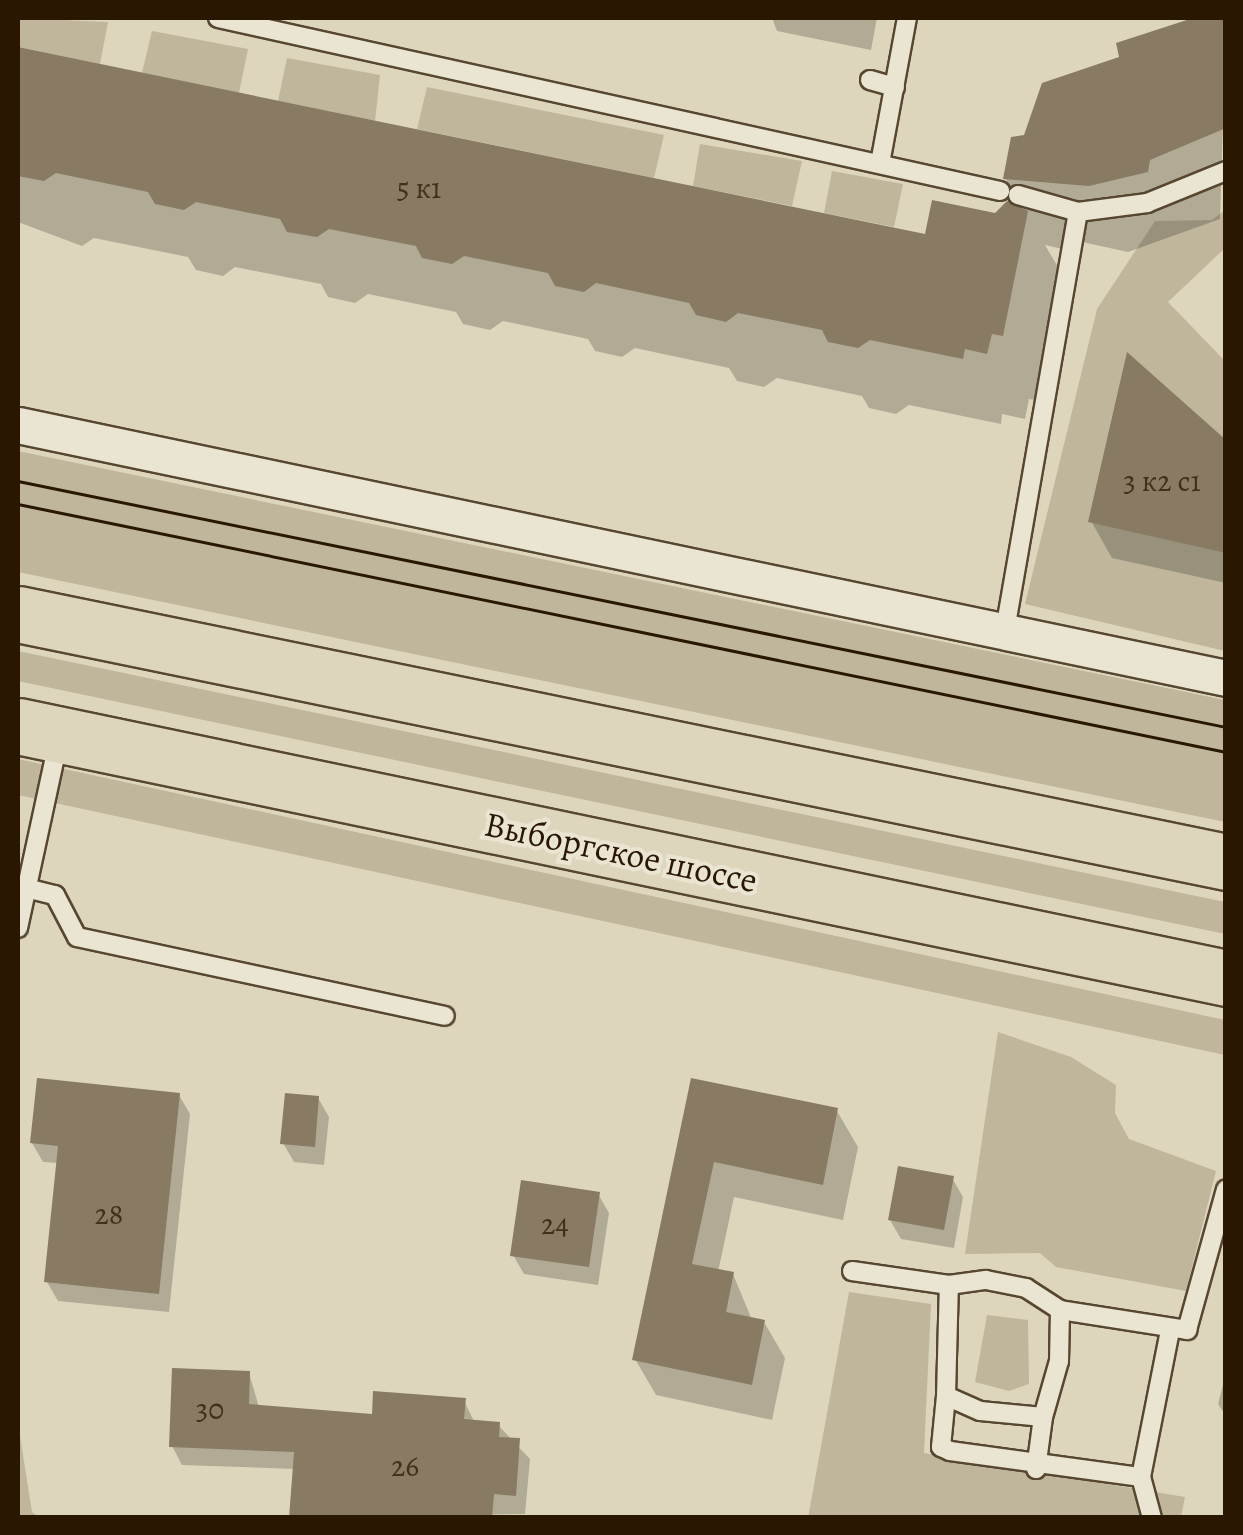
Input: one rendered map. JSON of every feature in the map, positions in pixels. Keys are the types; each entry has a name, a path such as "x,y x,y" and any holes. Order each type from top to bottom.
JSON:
{"main road":[{"path":"18,614 1226,862"},
{"name":"Выборгское шоссе","path":"39,730 1226,978"}],"street":[{"path":"18,425 1226,678"}],"lane":[{"path":"218,18 882,158 1078,212 1147,204 1226,171"},
{"path":"882,158 907,18"},
{"path":"870,80 895,86"},
{"path":"1006,630 1078,212"},
{"path":"18,928 26,888 39,730"},
{"path":"26,888 55,895 77,937 445,1016"},
{"path":"852,1271 950,1285 1026,1288 1060,1310 1187,1330 1196,1314 1226,1189"},
{"path":"950,1285 942,1447 1036,1468 1141,1477"},
{"path":"1036,1468 1043,1417 1060,1361 1060,1310"},
{"path":"1152,1518 1141,1477 1170,1330"},
{"path":"946,1396 980,1411 1043,1417"}],"shaded area":[{"path":"18,18 108,22 100,64 18,47"},
{"path":"152,31 248,49 239,93 142,73"},
{"path":"287,58 380,75 375,121 278,101"},
{"path":"427,87 664,135 654,178 417,129"},
{"path":"700,144 802,161 792,206 693,186"},
{"path":"832,171 903,184 894,227 824,213"},
{"path":"1225,210 1225,248 1168,302 1225,361 1225,651 1025,604 1097,309 1155,221 1212,220"},
{"path":"18,451 1225,700 1225,822 18,572"},
{"path":"18,651 1225,902 1225,934 18,681"},
{"path":"18,759 1225,1020 1225,1055 18,795"},
{"path":"998,1032 1071,1057 1116,1085 1115,1113 1129,1139 1216,1171 1186,1291 1056,1267 1040,1253 965,1254"},
{"path":"849,1292 931,1304 924,1453 1185,1497 1181,1517 808,1518"},
{"path":"987,1315 1028,1320 1029,1384 1009,1391 975,1382"},
{"path":"18,1423 32,1512 38,1517 18,1517"}],"building":[{"path":"1193,18 1226,18 1226,128 1150,160 1148,172 1089,186 1003,179 1011,137 1024,135 1042,83 1119,57 1116,43"},
{"path":"18,47 925,234 932,200 995,213 1007,201 1028,211 1003,336 992,334 987,354 965,349 963,359 870,340 858,348 828,342 822,330 738,313 726,322 696,315 689,303 596,283 584,292 555,286 548,273 464,256 452,264 422,258 416,246 329,229 317,237 287,232 280,219 196,202 184,210 155,204 148,192 56,173 44,181 18,176"},
{"path":"1127,352 1226,440 1226,553 1088,522"},
{"path":"37,1078 180,1093 159,1294 44,1282 58,1146 30,1143"},
{"path":"691,1078 838,1108 823,1185 714,1162 692,1264 734,1272 726,1312 765,1320 752,1385 632,1360"},
{"path":"285,1093 319,1096 315,1147 280,1144"},
{"path":"898,1166 954,1176 944,1230 888,1220"},
{"path":"521,1180 600,1192 589,1267 510,1256"},
{"path":"172,1368 250,1371 249,1404 372,1414 373,1391 466,1398 464,1419 500,1422 499,1437 520,1438 516,1496 494,1494 492,1518 289,1518 294,1452 169,1447"}],"tram line":[{"path":"18,481 1226,727"},
{"path":"18,504 1226,752"}]}
